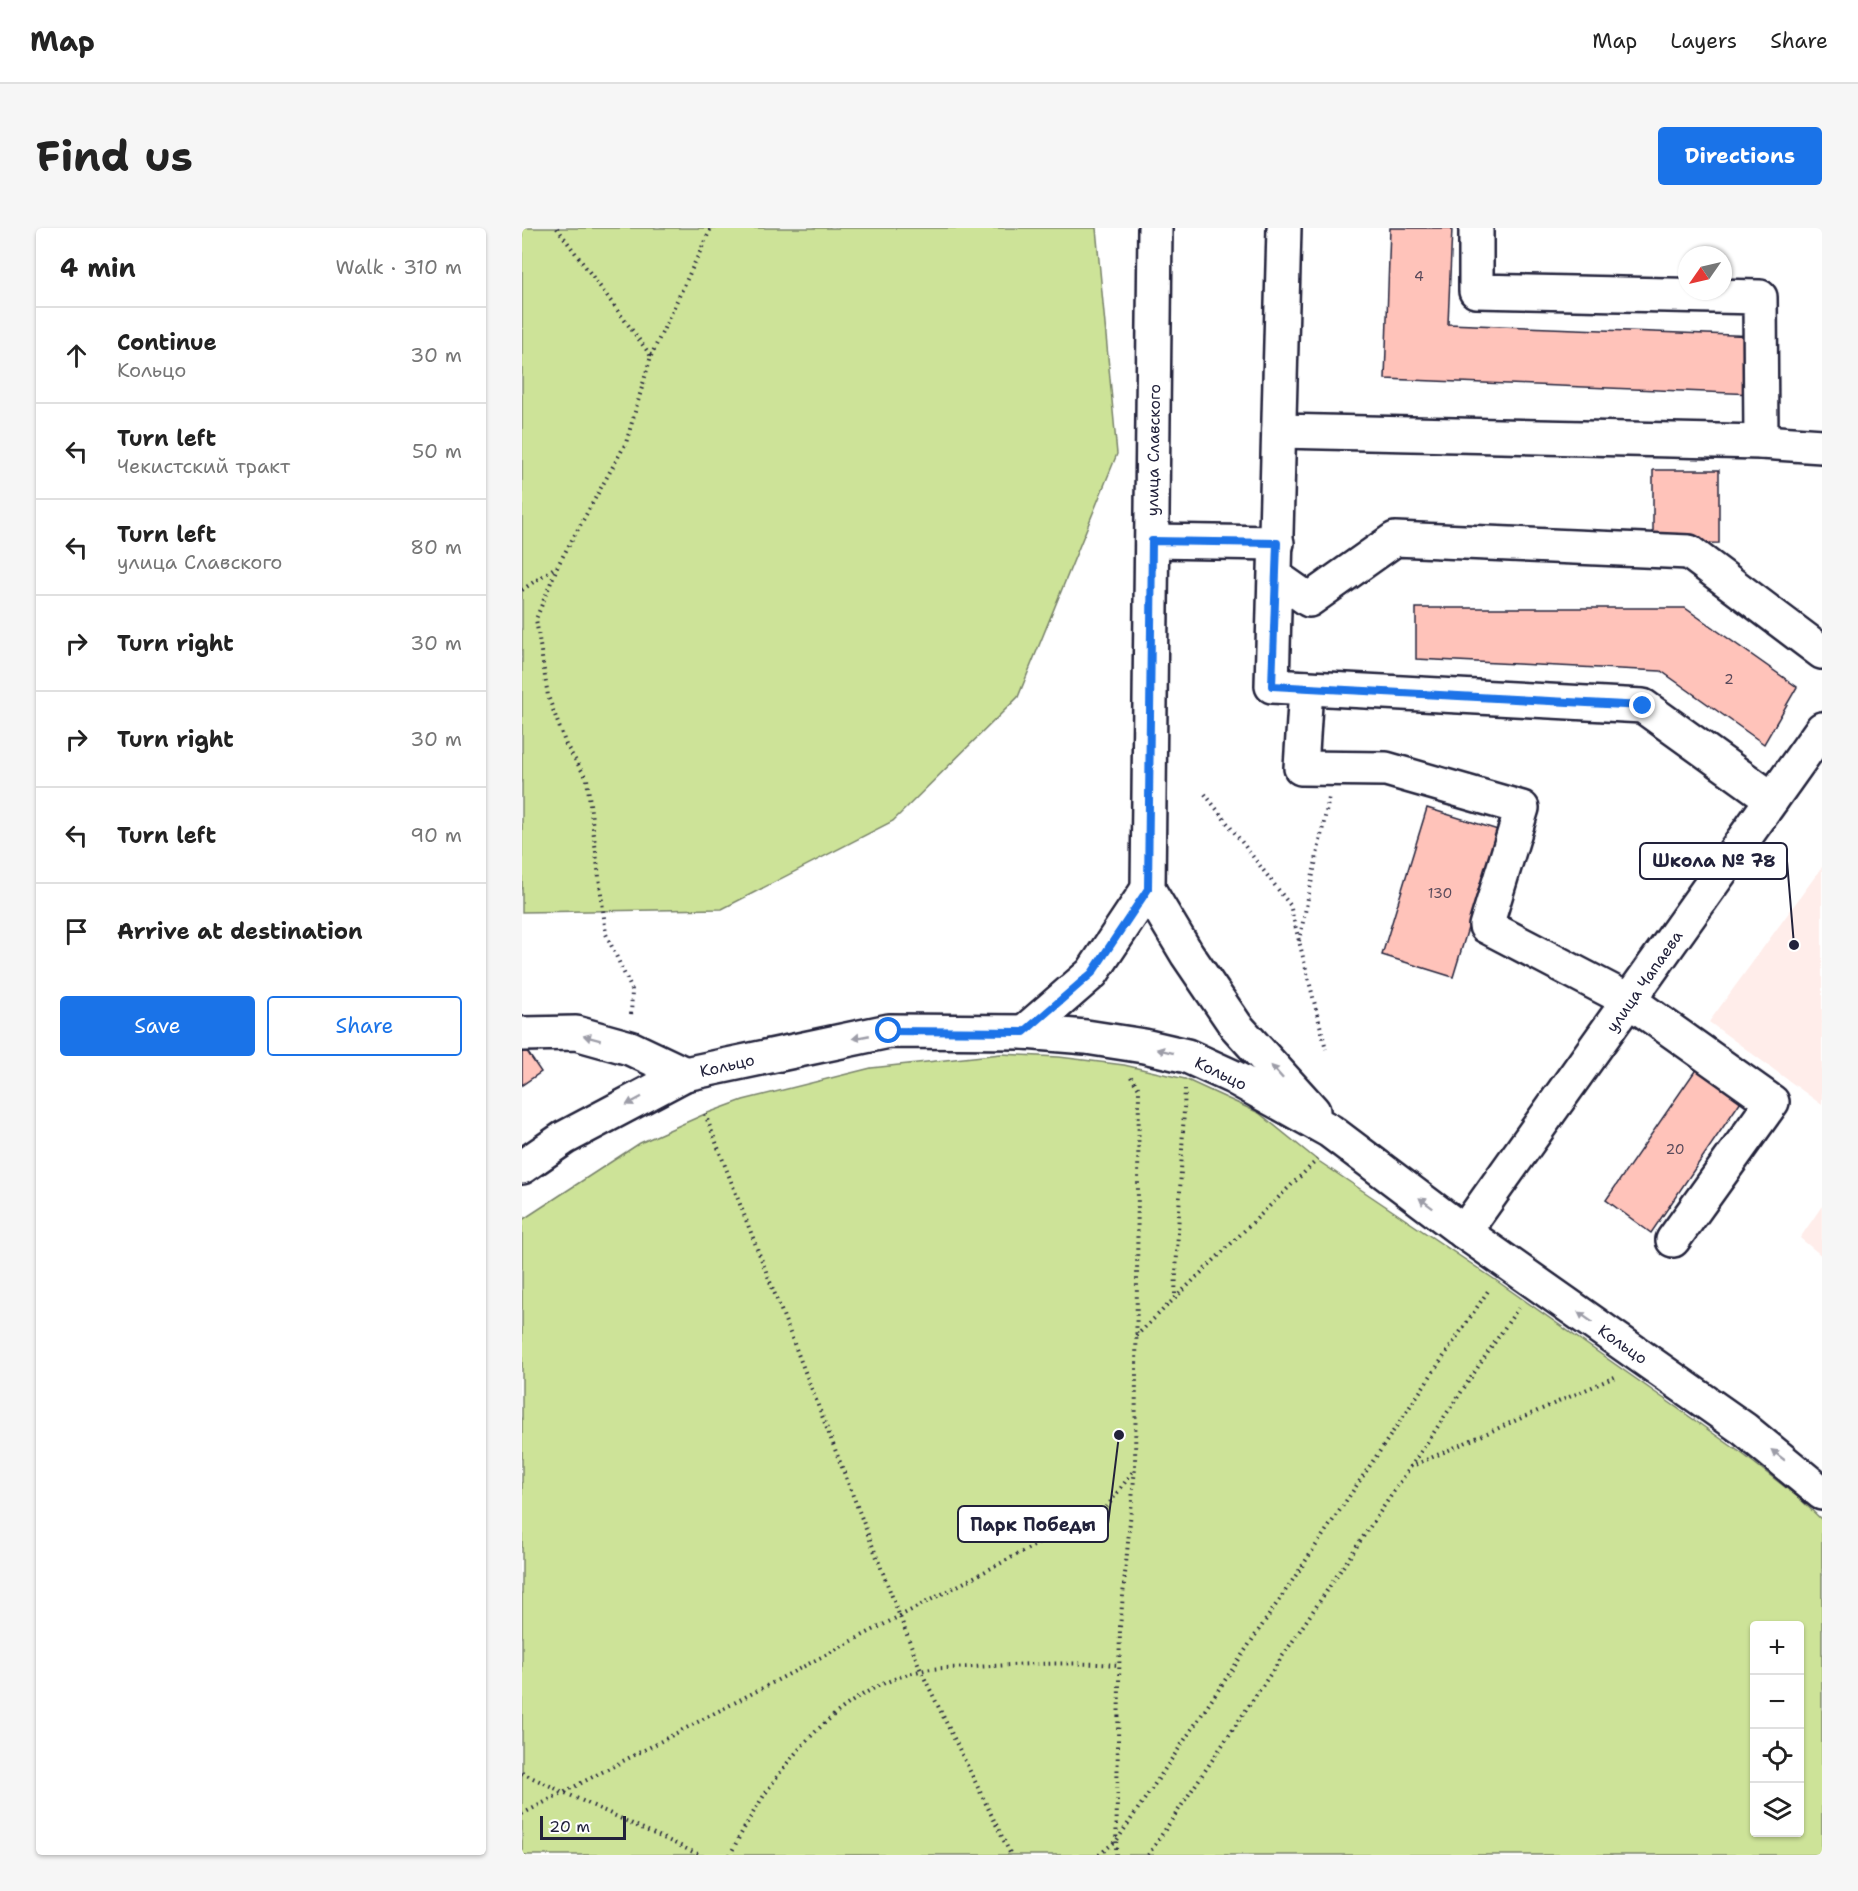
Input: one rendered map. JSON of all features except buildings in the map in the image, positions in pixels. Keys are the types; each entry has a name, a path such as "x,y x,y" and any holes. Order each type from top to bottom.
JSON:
{"main road":[{"name":"улица Славского","path":"1148,889 1155,228"},
{"path":"1284,228 1272,686 1643,706 1772,799"},
{"path":"1476,228 1476,291 1760,297 1761,442"},
{"path":"1279,431 1761,442 1822,446"},
{"path":"1276,577 1309,600 1395,539 1689,552 1822,652"},
{"path":"1152,541 1277,543"},
{"path":"1306,688 1301,768 1386,769 1522,808 1486,926 1630,1001 1772,1102 1673,1240"},
{"name":"улица Чапаева","path":"1464,1232 1822,729"},
{"path":"1024,1032 1092,973 1148,889 1187,954 1236,1026 1324,1145"},
{"name":"Кольцо","path":"522,1167 564,1138 685,1074 889,1031 1024,1032 1109,1041 1187,1056 1233,1077 1324,1145 1464,1232 1744,1429 1822,1493"},
{"path":"522,1034 576,1033 630,1048 685,1074"}],"path":[{"path":"557,228 651,356"},
{"path":"630,1048 632,990 606,934 587,779 566,744 548,696 536,619 558,566 626,443 651,356 711,228"},
{"path":"522,590 558,566"},
{"path":"1299,943 1335,768"},
{"path":"1205,794 1290,905 1326,1049"},
{"path":"1116,1855 1120,1627 1136,1468 1135,1337 1139,1089 1124,1065"},
{"path":"1175,1295 1185,1079"},
{"path":"705,1114 921,1671 1011,1855"},
{"path":"1135,1337 1324,1145"},
{"path":"1099,1855 1117,1839 1494,1279"},
{"path":"1148,1855 1523,1300"},
{"path":"1409,1468 1626,1372"},
{"path":"522,1814 1106,1508 1136,1468"},
{"path":"730,1855 751,1814 784,1766 828,1720 874,1687 921,1671 1059,1662 1120,1665"},
{"path":"522,1773 700,1855"}],"shaded area":[{"path":"1822,867 1822,1105 1709,1022"},
{"path":"1822,1206 1822,1256 1800,1238"}],"green space":[{"path":"522,228 1096,228 1117,454 1018,697 893,821 722,909 522,912"},
{"path":"1001,1054 1059,1057 1124,1065 1185,1079 1259,1113 1317,1160 1494,1279 1744,1455 1799,1498 1822,1520 1822,1855 522,1855 522,1220 640,1143 743,1100 871,1068"}],"place":[{"name":"Школа № 78","path":"1794,945"},
{"name":"Парк Победы","path":"1119,1435"}],"route":[{"path":"889,1031 1024,1032 1092,973 1148,889 1152,541 1277,543 1272,686 1643,706"}]}
